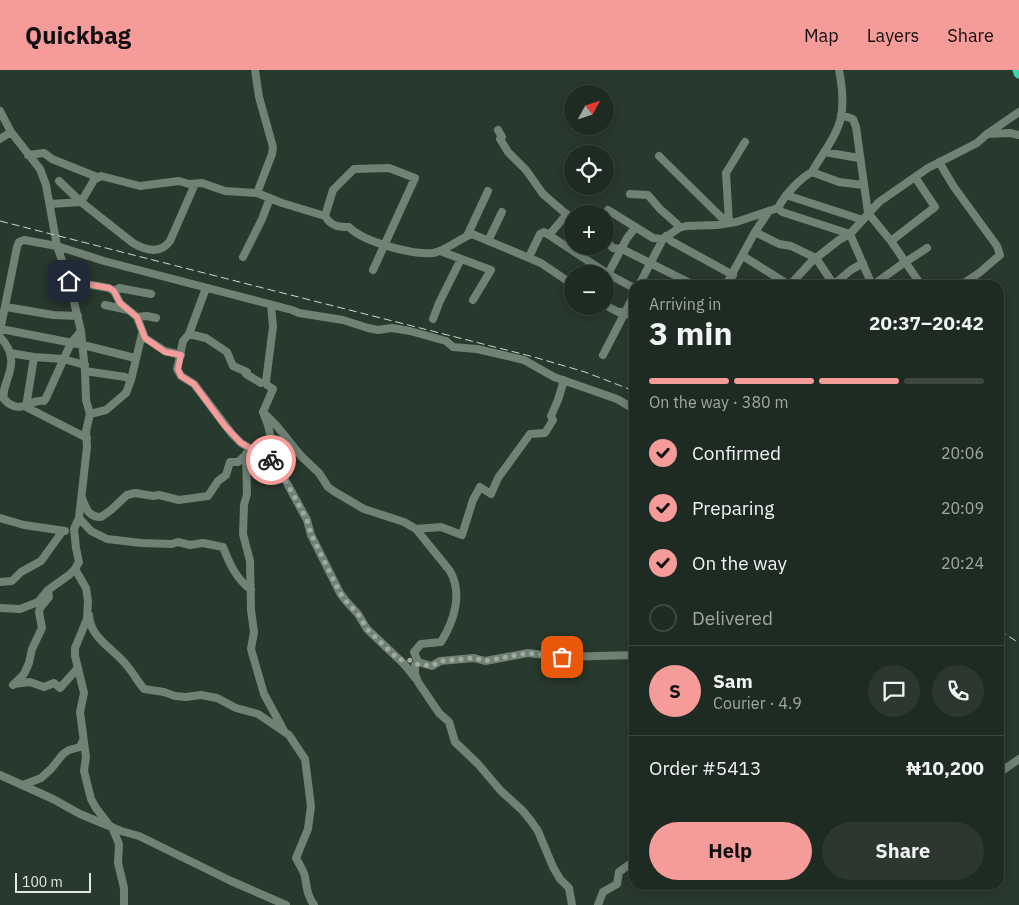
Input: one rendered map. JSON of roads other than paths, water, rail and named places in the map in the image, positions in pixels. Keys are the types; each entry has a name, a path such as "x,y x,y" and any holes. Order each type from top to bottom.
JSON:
{"street":[{"path":"255,70 259,97 273,147 257,193"},
{"path":"812,172 838,125 841,115 843,101 839,70"},
{"path":"0,111 11,132 40,170 46,185 57,246 69,281 81,331 86,400 90,414 86,431 87,438 79,518 74,529 79,562 69,575 48,590 38,602 20,609 0,608"},
{"path":"795,280 816,258 850,234 879,202 939,162 968,149 986,134 1019,112"},
{"path":"841,115 853,119 858,136 859,158 868,212 891,241 918,280"},
{"path":"498,130 502,137 500,139 508,152 526,170 544,194 564,212"},
{"path":"0,140 11,132"},
{"path":"986,134 1010,133 1019,135"},
{"path":"729,223 726,174 745,142"},
{"path":"824,152 859,158"},
{"path":"28,155 44,153 52,159 97,177 112,178 119,182 140,186 179,181 202,184 225,191 257,193 325,216 330,223 341,227 349,227 360,236 384,244 426,253 440,251 472,234 529,257 564,279"},
{"path":"659,156 729,223"},
{"path":"939,162 954,187 997,246 1000,255 968,280"},
{"path":"325,216 333,190 354,169 389,168 415,178 373,270"},
{"path":"641,280 664,238 678,228 729,223 778,208 782,199 806,174 812,172 839,182 864,185"},
{"path":"81,202 97,177"},
{"path":"891,241 935,207 914,177"},
{"path":"59,181 81,202 133,243 142,248 156,250 167,245 170,241 196,184"},
{"path":"468,236 488,191"},
{"path":"630,194 648,195 677,224 678,228"},
{"path":"786,195 863,220"},
{"path":"243,257 270,198"},
{"path":"50,204 81,202"},
{"path":"778,208 782,212 850,234 871,280"},
{"path":"730,280 768,211"},
{"path":"488,240 502,212"},
{"path":"614,214 653,238 664,238 733,275"},
{"path":"549,235 564,222"},
{"path":"613,265 627,238 636,227"},
{"path":"529,257 540,234 544,232 594,265"},
{"path":"755,232 779,244 791,246 816,258 830,280"},
{"path":"87,438 26,407 19,407 2,401 1,385 7,371 10,353 0,332 17,246 24,240 57,246 104,261 300,313 343,320 378,330 392,328 410,331 446,341 453,347 477,349 524,360 554,377 618,399 629,405"},
{"path":"614,248 622,249 684,280"},
{"path":"880,280 927,248"},
{"path":"440,251 491,270 473,300"},
{"path":"743,256 782,280"},
{"path":"433,320 439,303 461,259"},
{"path":"839,280 851,270 863,264"},
{"path":"614,277 629,285"},
{"path":"69,281 109,288 114,291 120,303 137,317 145,338 165,352 181,355"},
{"path":"114,291 119,288 151,294"},
{"path":"206,288 189,334 183,342 178,369 181,376 194,384 232,434 249,452 276,463"},
{"path":"603,355 629,304"},
{"path":"105,305 128,310"},
{"path":"271,305 273,327 266,381 267,385 273,389 263,412 268,425 276,463 307,520 311,534 340,593 358,614 367,629 399,660 418,682"},
{"path":"6,307 53,315 78,316"},
{"path":"614,310 629,314"},
{"path":"137,317 147,316 156,318"},
{"path":"26,407 39,400 44,401 71,343 81,331"},
{"path":"0,332 83,345 135,358"},
{"path":"90,414 106,410 126,393 142,334"},
{"path":"189,334 206,338 226,352 233,366 247,372 246,374 261,383 266,381"},
{"path":"10,353 63,359 85,368 131,380"},
{"path":"26,407 34,357"},
{"path":"416,528 441,526 462,536 473,500 480,487 491,494 498,478 530,434 545,433 553,420 551,416 564,380"},
{"path":"263,412 301,456 319,473 328,487 364,509 404,522 416,528 450,571 453,576 456,592 451,625 441,642 421,644 414,652 417,663 415,674 424,693 439,713 449,722 455,742 478,764 501,792 523,811 538,831 553,867 560,879 569,888 572,905"},
{"path":"81,495 86,510 97,517 105,515 127,495 135,493 159,495 180,500 208,496 218,481 226,475 230,462 238,462 249,452"},
{"path":"249,452 243,534 244,546 249,556 254,632 252,653 264,694 286,732 305,759 307,767 310,814 308,829 296,858 305,876 305,888 314,905"},
{"path":"0,518 24,525 62,532 74,529"},
{"path":"79,518 91,531 107,539 141,543 172,544 178,542 190,545 203,543 223,547 234,572 240,581 251,590"},
{"path":"0,582 12,581 21,572 40,561 62,532"},
{"path":"75,569 86,588 89,625 103,643 128,666 144,689 175,696 201,695 217,698 236,708 258,714 286,732"},
{"path":"48,590 49,597 39,612 42,628 32,649 24,674 13,685 20,682 30,682 44,687 54,683 60,688 78,668"},
{"path":"88,601 87,619 75,648 84,693 80,712 86,757 84,771 91,799 111,826 119,844 118,863 124,888 124,905"},
{"path":"399,660 408,659 432,666 440,661 474,658 485,661 528,653 562,657 629,655"},
{"path":"23,785 41,778 63,754 80,747 83,738"},
{"path":"1004,770 1019,759"},
{"path":"0,775 53,799 80,814 155,843 286,905"},
{"path":"598,905 603,892 617,884 619,872 629,865"}],"railway":[{"path":"0,221 534,357 585,372 629,389"},
{"path":"1004,633 1019,643"}]}
